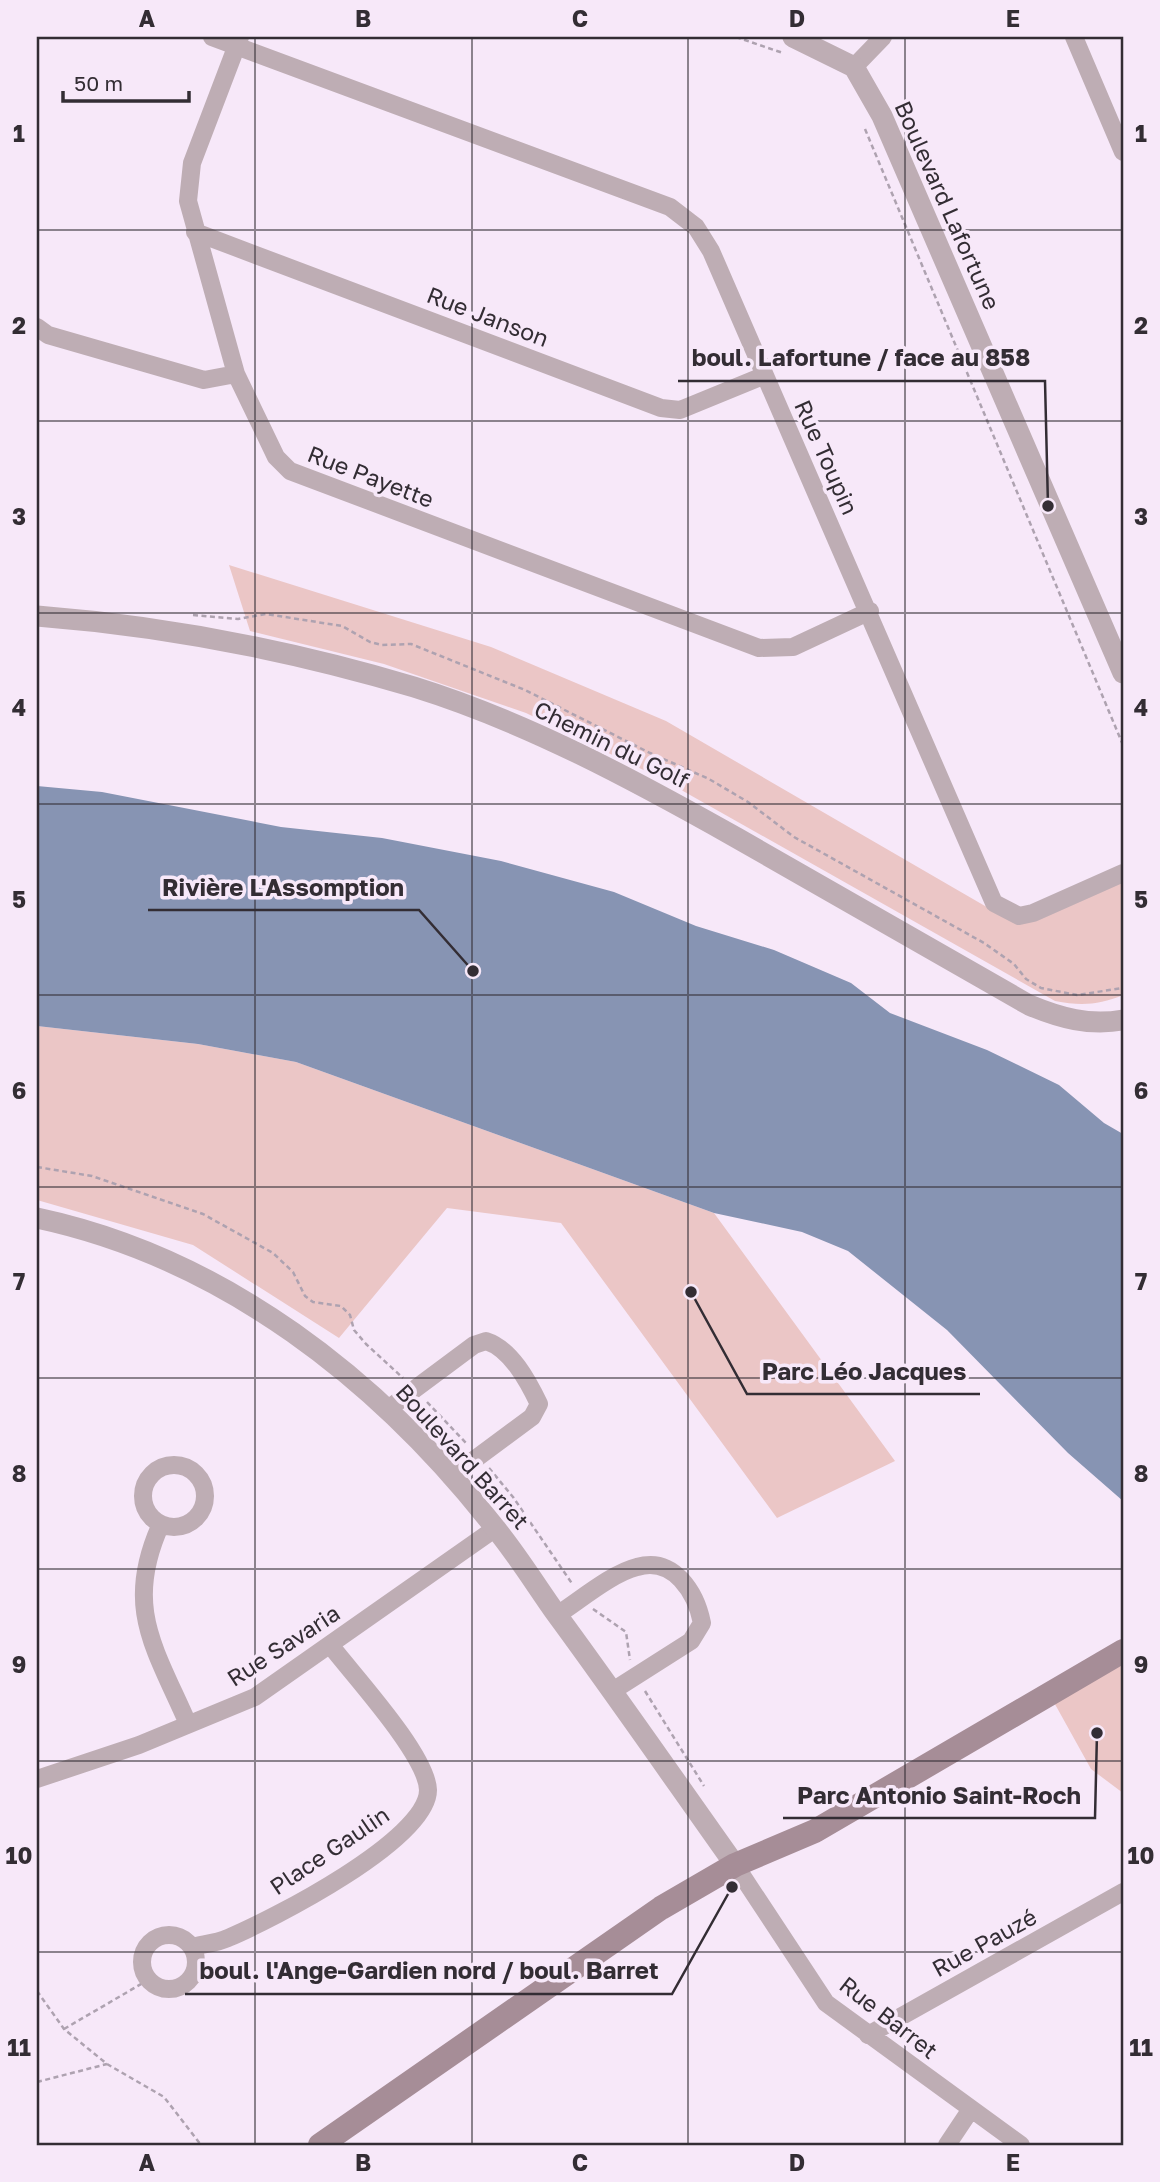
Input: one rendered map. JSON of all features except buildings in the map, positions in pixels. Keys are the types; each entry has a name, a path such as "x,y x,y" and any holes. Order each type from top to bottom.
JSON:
{"main road":[{"path":"320,2145 661,1908 735,1865 814,1831 1123,1651"}],"street":[{"name":"Rue Toupin","path":"212,37 238,41 670,207 696,228 711,251 763,376 870,611 994,903 1019,916 1033,913 1123,873"},
{"path":"790,46 854,67 883,37"},
{"path":"1074,37 1123,152"},
{"name":"Rue Payette","path":"238,41 188,182 188,201 236,374 276,457 290,471 307,480 759,648 793,647 870,611"},
{"name":"Boulevard Lafortune","path":"854,67 881,116 1121,666"},
{"name":"Rue Janson","path":"195,232 661,408 680,410 763,376"},
{"path":"37,327 48,335 204,380 236,374"},
{"name":"Chemin du Golf","path":"37,616 215,637 279,651 415,688 492,716 660,795 1029,1005 1082,1022 1123,1020"},
{"name":"Boulevard Barret","path":"37,1218 129,1246 199,1275 266,1313 318,1349 388,1409 496,1528 557,1615 614,1689 735,1865"},
{"path":"388,1409 474,1345 486,1341 505,1353 530,1385 539,1404 532,1417 451,1477"},
{"path":"161,1524 144,1572 142,1597 149,1635 188,1724"},
{"name":"Rue Savaria","path":"37,1779 139,1745 255,1697 496,1528"},
{"path":"557,1615 636,1567 655,1565 672,1571 684,1583 698,1604 702,1623 691,1641 614,1689"},
{"name":"Place Gaulin","path":"192,1947 225,1940 318,1891 403,1834 423,1807 428,1792 418,1757 331,1646"},
{"name":"Rue Barret","path":"735,1865 826,2003 1021,2145"},
{"name":"Rue Pauzé","path":"868,2035 1123,1892"},
{"path":"169,1934 186,1940 196,1955 194,1973 182,1987 163,1989 148,1980 141,1963 142,1954 152,1940 169,1934"},
{"path":"947,2145 971,2109"}],"path":[{"path":"736,37 790,46"},
{"path":"865,129 1123,746"},
{"path":"64,2029 148,1980"},
{"path":"37,1991 64,2029 107,2063 164,2096 201,2145"},
{"path":"37,2082 107,2063"}],"shaded area":[{"path":"229,565 491,647 666,721 1004,917 1123,881 1123,995 1090,1004 1055,1001 660,778 526,713 384,664 250,631"},
{"path":"37,1026 198,1044 296,1062 714,1213 895,1461 777,1518 561,1223 447,1208 339,1338 193,1245 37,1200"},
{"path":"1123,1657 1123,1793 1091,1769 1051,1697"}],"water":[{"path":"37,786 102,792 281,827 382,838 501,861 614,892 696,926 774,950 851,983 890,1013 987,1050 1059,1085 1104,1123 1123,1134 1123,1501 1068,1453 947,1330 848,1251 802,1232 714,1213 296,1062 198,1044 37,1026"}],"place":[{"name":"boul. Lafortune / face au 858","path":"1048,506"},
{"name":"Rivière L'Assomption","path":"473,971"},
{"name":"Parc Léo Jacques","path":"691,1292"},
{"name":"Parc Antonio Saint-Roch","path":"1097,1733"},
{"name":"boul. l'Ange-Gardien nord / boul. Barret","path":"732,1887"}]}
